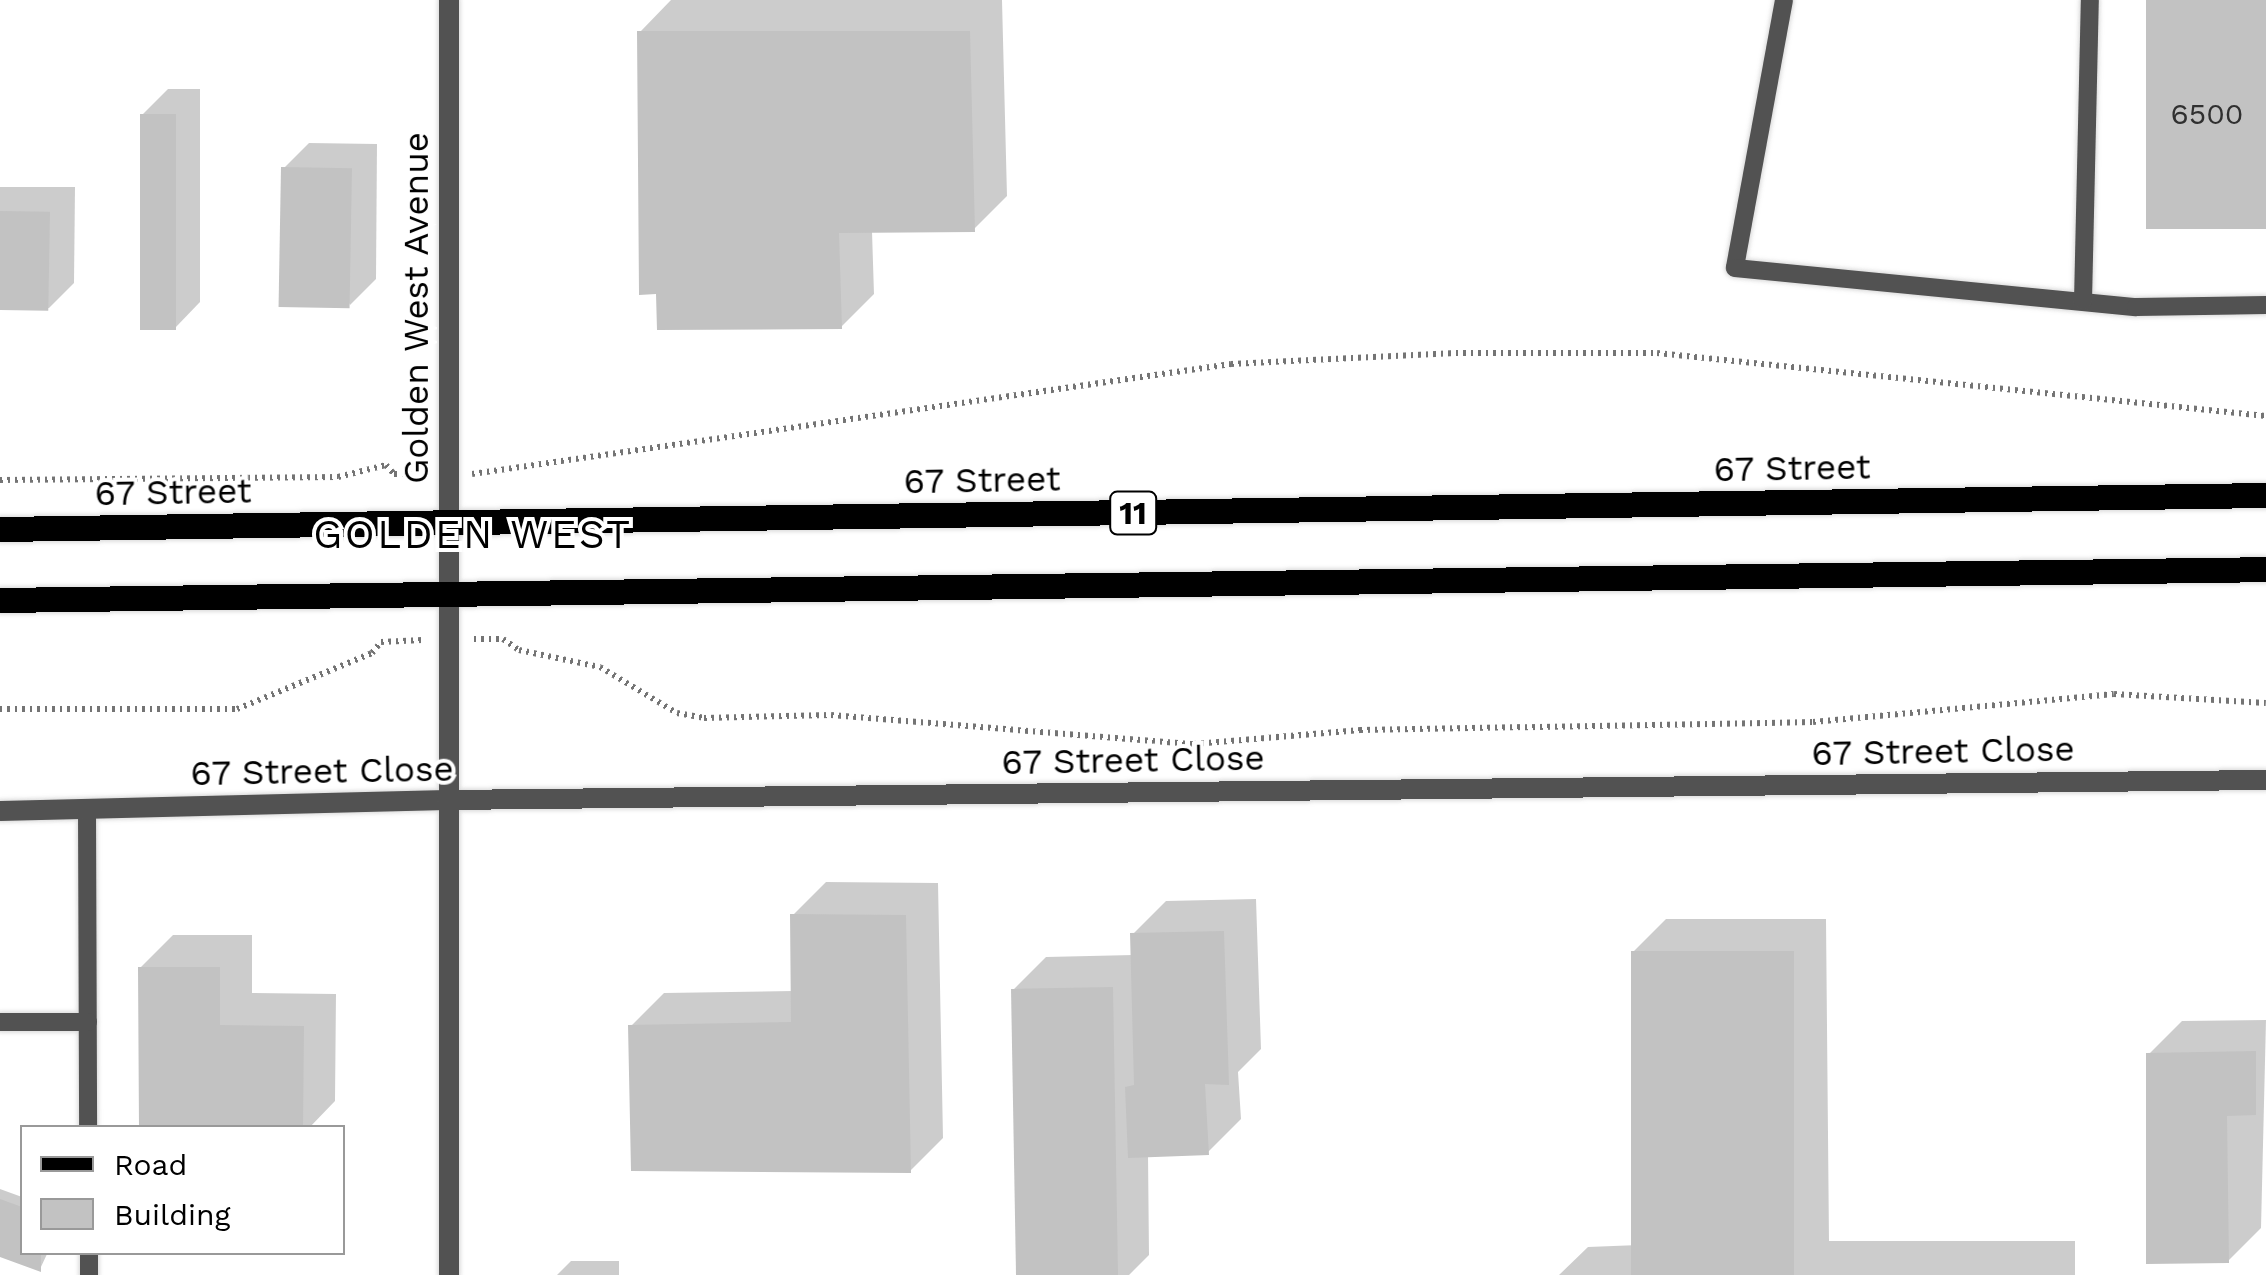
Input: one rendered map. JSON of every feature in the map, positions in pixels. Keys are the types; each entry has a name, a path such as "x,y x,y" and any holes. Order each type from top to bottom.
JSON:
{"main road":[{"name":"67 Street","path":"0,530 2266,495"},
{"name":"11","path":"0,600 2266,568"}],"street":[{"name":"Golden West Avenue","path":"449,0 449,1275"},
{"name":"67 Street Close","path":"0,811 446,800 2266,780"}],"lane":[{"path":"1784,0 1735,268 2083,301 2266,305"},
{"path":"2083,301 2090,0"},
{"path":"87,809 88,1125"},
{"path":"0,1022 88,1022"}],"path":[{"path":"526,462 583,462 1231,364 1456,353 1657,353 2266,416"},
{"path":"0,480 338,477 386,465 391,471"},
{"path":"0,709 237,709 372,653 382,642 504,638 519,650 576,658 677,713 704,718 832,715 1162,742 1448,727 1813,722 2114,694 2266,703"}],"building":[{"path":"2146,0 2266,0 2266,229 2146,229"},
{"path":"637,31 970,31 975,232 839,233 842,329 657,330 656,294 639,295"},
{"path":"140,114 176,114 176,330 140,330"},
{"path":"281,167 352,168 350,308 279,307"},
{"path":"0,211 50,212 48,311 0,310"},
{"path":"790,914 906,915 911,1173 631,1171 628,1025 791,1022"},
{"path":"1224,931 1229,1085 1205,1084 1209,1155 1128,1158 1125,1087 1134,1085 1130,933"},
{"path":"1631,951 1794,951 1794,1275 1631,1275"},
{"path":"138,967 220,967 220,1025 304,1026 303,1125 139,1125"},
{"path":"1113,987 1118,1275 1016,1275 1011,989"},
{"path":"2256,1051 2256,1115 2227,1116 2229,1263 2146,1264 2146,1053"},
{"path":"0,1199 20,1206 20,1255 41,1255 41,1272 0,1257"}],"district":[{"name":"GOLDEN WEST","path":"473,535"}]}
